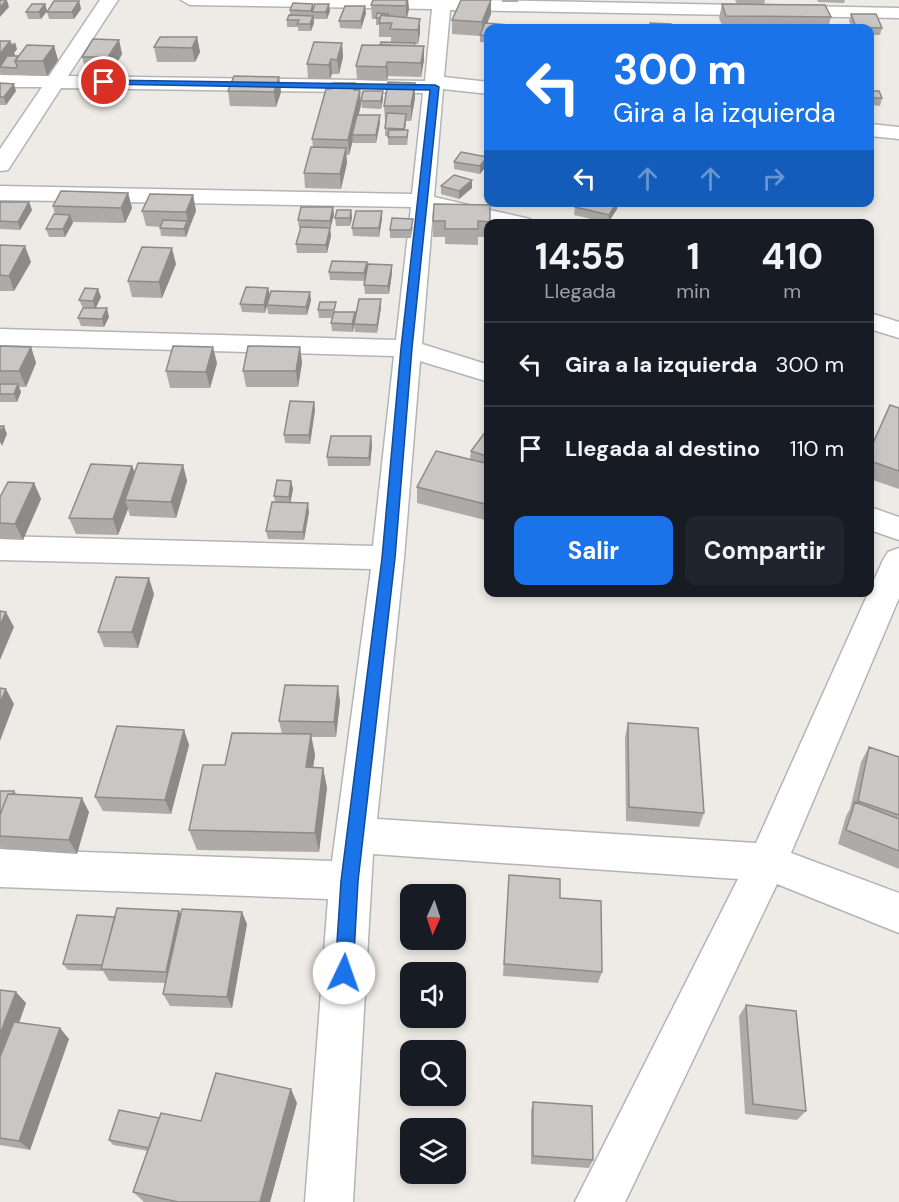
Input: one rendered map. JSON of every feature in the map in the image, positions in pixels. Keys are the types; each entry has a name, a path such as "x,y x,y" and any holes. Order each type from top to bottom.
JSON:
{"street":[{"path":"0,165 109,0"},
{"path":"190,0 441,2 572,9 899,13"},
{"path":"329,1202 350,881 388,558 407,348 435,85 441,2"},
{"path":"0,81 435,85 484,88"},
{"path":"874,130 899,133"},
{"path":"0,193 423,201 500,219"},
{"path":"874,322 899,330"},
{"path":"0,337 407,348 484,372"},
{"path":"874,520 899,530"},
{"path":"0,548 388,558"},
{"path":"599,1202 766,862 899,560"},
{"path":"355,835 766,862 899,913"},
{"path":"0,868 350,881"}],"building":[{"path":"0,0 6,0 0,8"},
{"path":"373,0 407,0 406,6 371,5"},
{"path":"461,0 491,0 482,22 452,20"},
{"path":"54,1 79,1 72,12 47,12"},
{"path":"293,3 313,4 311,11 290,10"},
{"path":"32,4 45,4 39,12 26,12"},
{"path":"315,4 329,4 326,12 312,12"},
{"path":"722,4 825,5 831,17 726,16"},
{"path":"345,6 365,6 361,21 339,21"},
{"path":"377,13 388,14 376,18"},
{"path":"851,14 876,14 882,28 874,28 874,24 855,24"},
{"path":"289,15 313,16 310,24 297,24 299,20 287,20"},
{"path":"381,15 420,19 418,30 390,29 392,23 379,23"},
{"path":"160,37 197,37 192,48 154,47"},
{"path":"93,39 119,40 108,57 82,57"},
{"path":"0,41 10,41 0,54"},
{"path":"314,42 342,43 337,60 331,59 329,65 307,64"},
{"path":"381,42 415,43 414,46 380,45"},
{"path":"27,45 54,46 43,61 15,61"},
{"path":"362,45 424,46 421,63 387,62 386,67 356,66"},
{"path":"7,56 18,56 15,61 16,68 0,67"},
{"path":"234,76 279,77 274,92 228,91"},
{"path":"388,82 415,83 411,106 384,106"},
{"path":"0,83 14,84 4,97 0,97"},
{"path":"333,83 355,83 354,90 360,90 348,140 312,139 326,89 331,89"},
{"path":"363,91 383,91 381,101 361,101"},
{"path":"874,91 879,91 882,98 874,98"},
{"path":"387,113 406,114 404,129 385,128"},
{"path":"357,115 380,115 376,135 352,135"},
{"path":"389,130 408,130 407,137 388,137"},
{"path":"311,147 346,148 340,174 304,173"},
{"path":"461,152 484,156 480,166 454,162"},
{"path":"454,175 472,180 459,191 441,186"},
{"path":"61,191 128,193 121,208 53,206"},
{"path":"150,194 193,195 186,212 142,211"},
{"path":"0,202 29,202 18,222 0,221"},
{"path":"434,204 490,207 490,219 478,221 478,229 445,229 445,221 433,221"},
{"path":"301,207 333,207 330,221 298,220"},
{"path":"575,207 614,207 609,215"},
{"path":"337,210 351,210 350,218 335,218"},
{"path":"356,211 382,211 379,228 352,228"},
{"path":"54,214 70,215 63,229 46,229"},
{"path":"392,218 413,219 411,230 390,230"},
{"path":"163,220 187,221 184,229 160,228"},
{"path":"301,227 330,228 326,245 296,244"},
{"path":"0,245 25,246 9,276 0,275"},
{"path":"142,247 172,248 159,282 128,281"},
{"path":"332,261 367,262 364,273 329,272"},
{"path":"368,264 392,265 388,286 364,285"},
{"path":"246,287 268,288 264,305 240,304"},
{"path":"85,288 98,289 93,301 79,300"},
{"path":"271,291 310,292 306,307 267,305"},
{"path":"359,299 381,299 377,325 354,324"},
{"path":"320,302 336,302 334,310 318,310"},
{"path":"83,308 107,308 102,319 78,318"},
{"path":"334,312 355,312 352,324 331,323"},
{"path":"0,346 31,347 19,371 0,371"},
{"path":"173,346 213,347 206,372 166,371"},
{"path":"248,346 300,347 296,371 243,371"},
{"path":"0,384 18,384 14,394 0,394"},
{"path":"290,401 314,402 309,435 284,435"},
{"path":"890,405 899,408 899,471 874,462 874,441"},
{"path":"484,434 484,455 471,451"},
{"path":"331,436 371,436 369,458 327,457"},
{"path":"436,451 484,463 484,504 417,487"},
{"path":"138,463 183,465 171,502 125,500"},
{"path":"91,464 132,466 113,519 69,518"},
{"path":"277,480 291,481 289,497 274,496"},
{"path":"8,482 34,483 15,524 0,523 0,497"},
{"path":"272,502 308,503 303,532 266,531"},
{"path":"116,577 149,578 132,632 98,632"},
{"path":"0,611 6,612 0,625"},
{"path":"285,685 338,686 334,722 279,721"},
{"path":"0,688 6,689 0,703"},
{"path":"628,723 698,728 704,813 629,807"},
{"path":"117,726 184,730 165,800 95,797"},
{"path":"232,733 311,734 306,767 323,768 315,833 189,830 203,765 225,765"},
{"path":"869,747 899,757 899,815 858,801"},
{"path":"0,791 14,791 13,794 8,794 0,815"},
{"path":"8,794 82,798 69,840 0,836 0,815"},
{"path":"855,802 899,819 899,851 846,830"},
{"path":"509,875 560,879 560,898 601,901 602,972 504,964"},
{"path":"117,908 179,911 166,972 101,969"},
{"path":"182,909 242,912 227,997 163,994"},
{"path":"77,915 115,917 102,965 63,964"},
{"path":"0,990 16,992 0,1034"},
{"path":"746,1005 796,1011 806,1111 753,1104"},
{"path":"14,1022 60,1028 19,1141 0,1138 0,1057"},
{"path":"216,1073 291,1089 260,1202 178,1202 133,1192 161,1113 201,1121"},
{"path":"533,1102 592,1106 593,1160 533,1156"},
{"path":"119,1110 159,1118 149,1148 109,1140"}],"route":[{"path":"104,82 435,87 407,348 388,558 350,881 344,973"}]}
